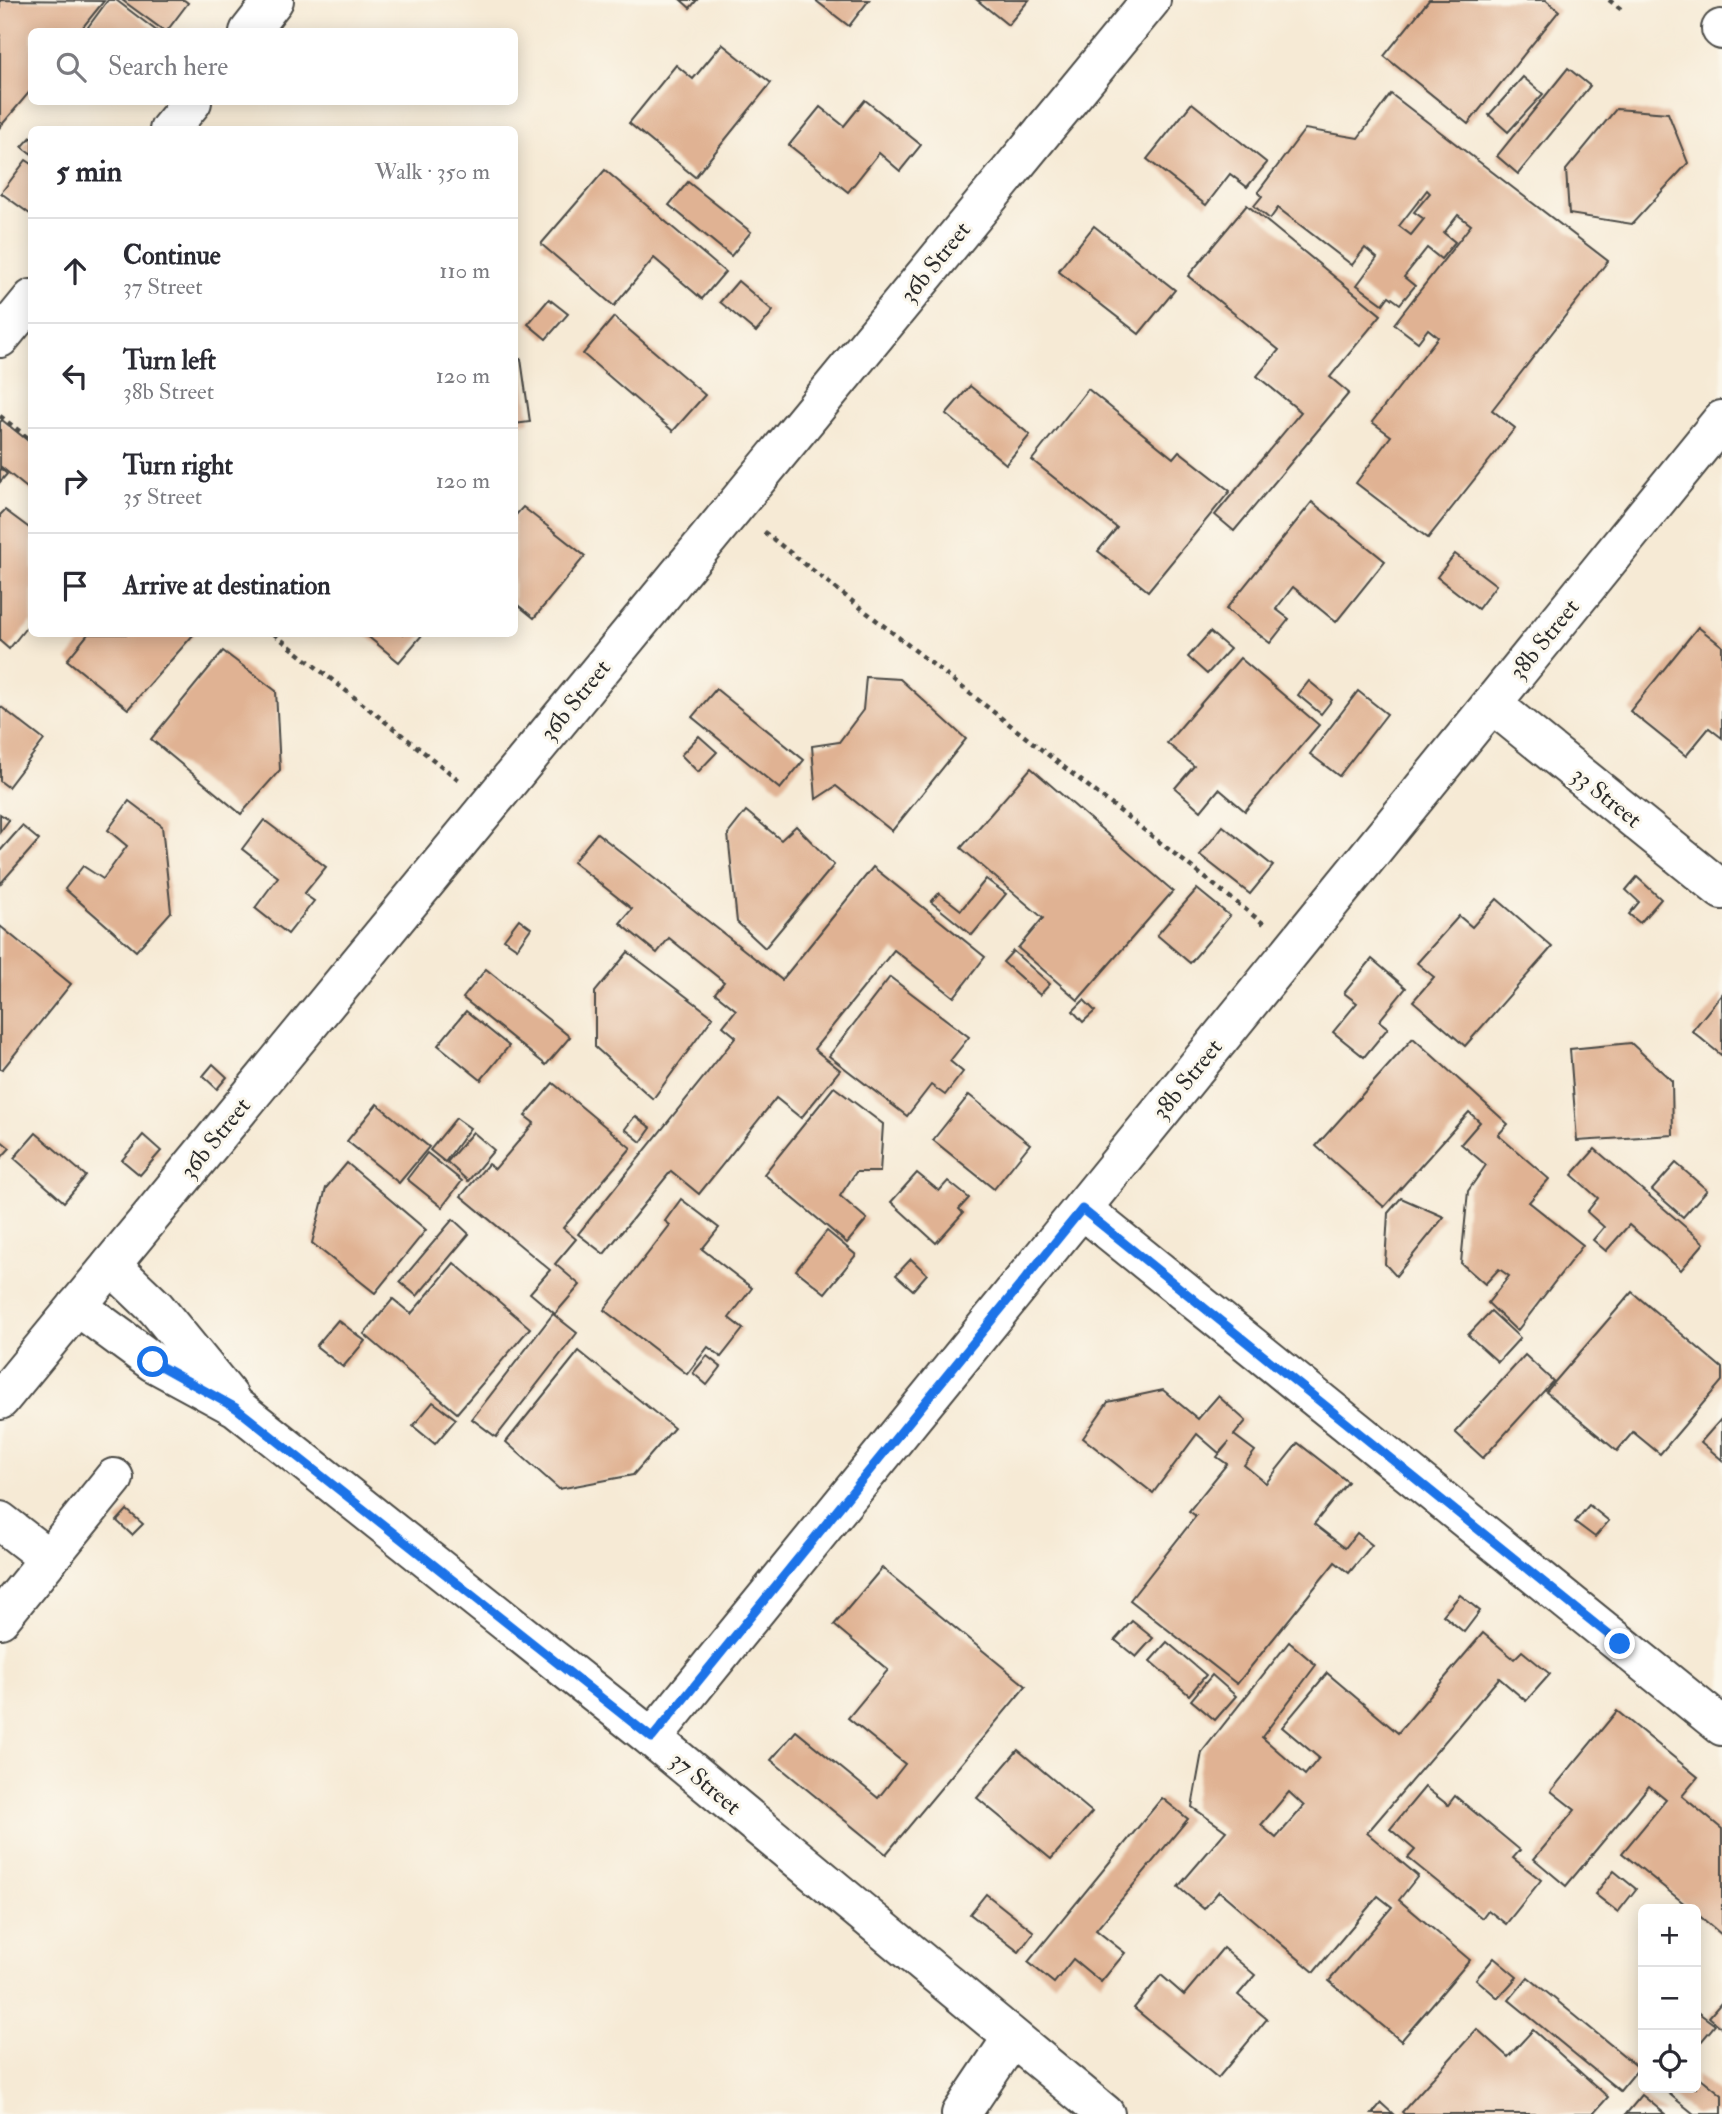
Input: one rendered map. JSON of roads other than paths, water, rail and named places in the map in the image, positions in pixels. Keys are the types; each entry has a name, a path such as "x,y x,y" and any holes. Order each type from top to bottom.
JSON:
{"street":[{"path":"252,28 274,0"},
{"name":"36b Street","path":"0,1400 1151,0"},
{"path":"172,126 190,105"},
{"path":"0,338 28,304"},
{"name":"38b Street","path":"652,1738 1722,420"},
{"name":"33 Street","path":"1492,704 1722,890"},
{"path":"1082,1209 1722,1726"},
{"name":"37 Street","path":"111,1265 156,1308 236,1408"},
{"name":"37 Street","path":"77,1306 153,1362 236,1408 652,1738 1105,2114"},
{"path":"0,1619 114,1478"},
{"path":"0,1521 49,1559"},
{"path":"961,2114 1012,2038"}]}
